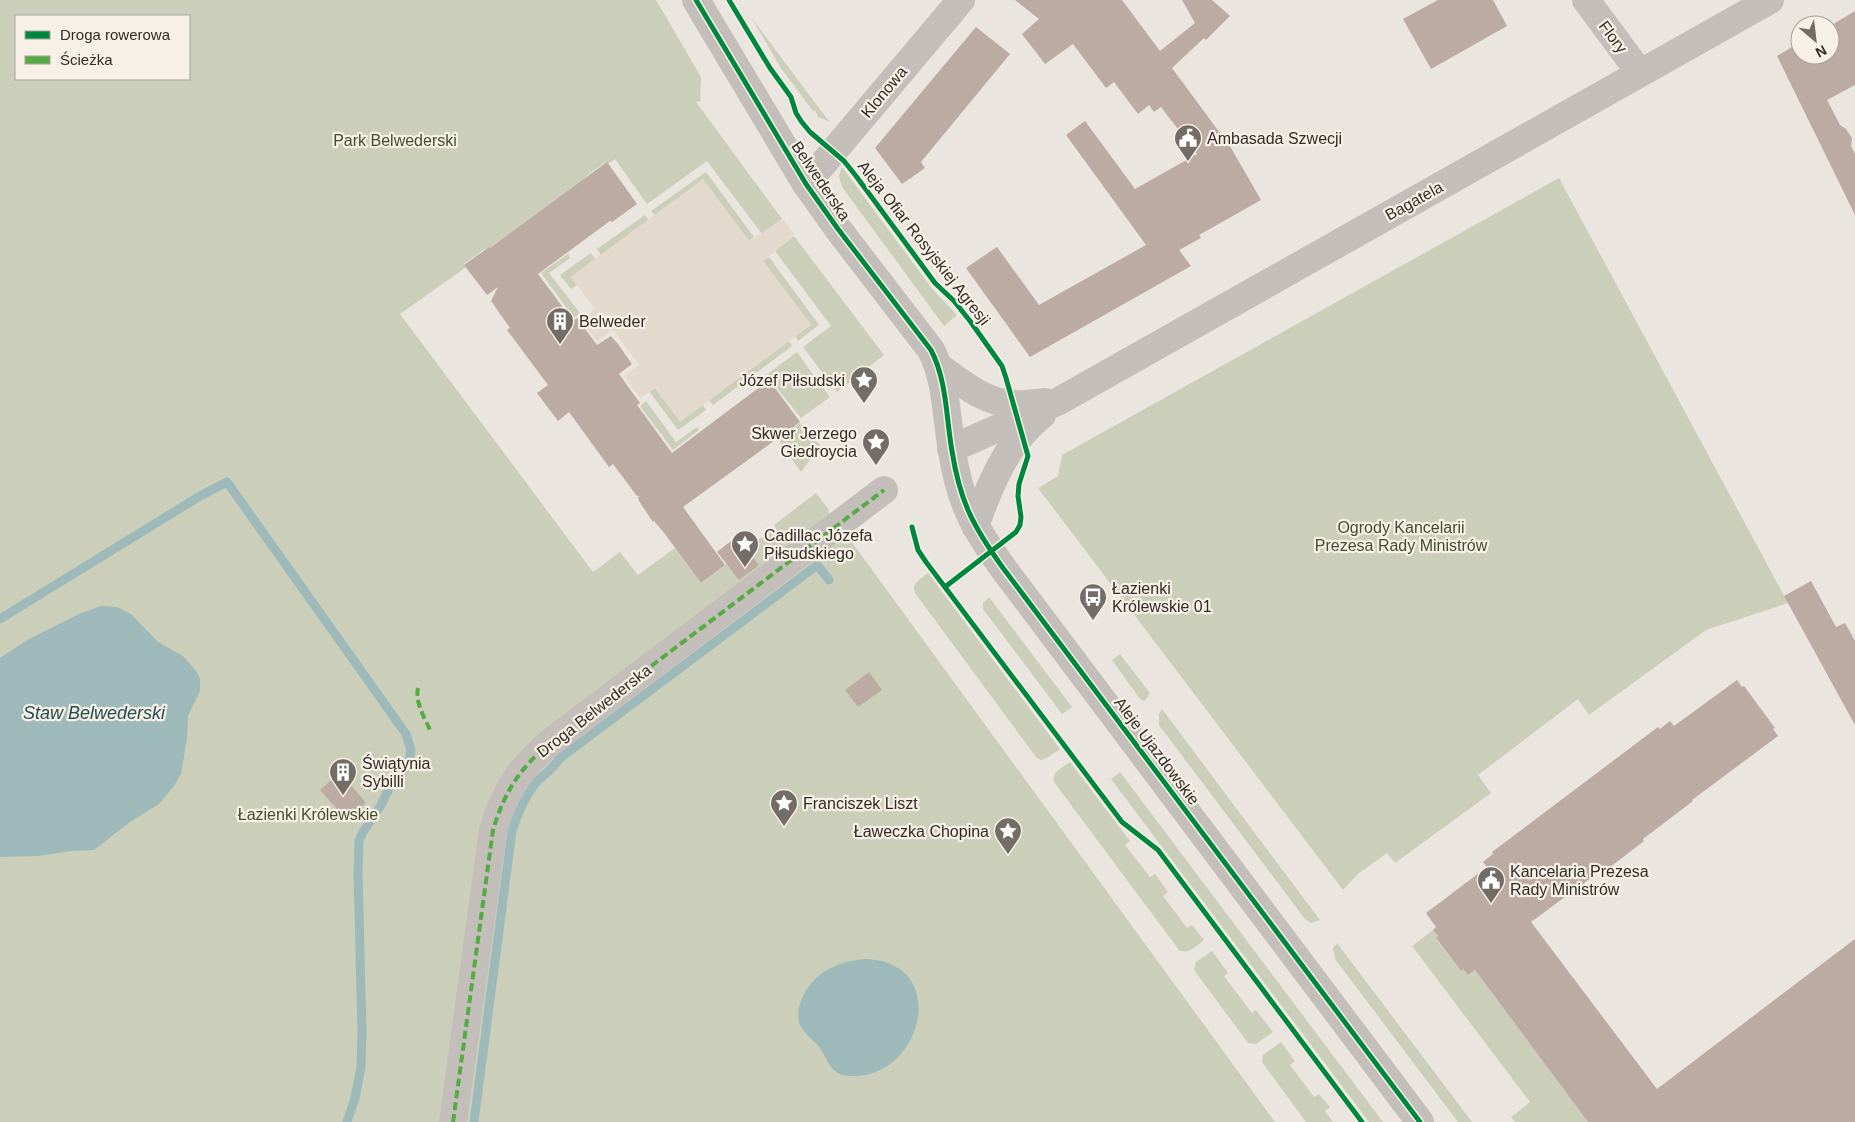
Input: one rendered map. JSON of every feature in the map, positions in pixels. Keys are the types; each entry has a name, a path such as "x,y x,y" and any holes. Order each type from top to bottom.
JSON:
{"street":[{"name":"Belwederska","path":"696,0 806,184 930,350 938,366"},
{"name":"Klonowa","path":"806,184 961,0"},
{"name":"Flory","path":"1586,0 1640,73"},
{"name":"Bagatela","path":"951,449 1059,401 1770,0"},
{"path":"938,366 984,396 998,401 1013,404 1059,401"},
{"name":"Aleje Ujazdowskie","path":"938,366 945,396 951,449 962,496 975,526 1003,568 1420,1122"},
{"name":"Bagatela","path":"975,526 989,489 1008,452 1027,429 1059,401"},
{"name":"Droga Belwederska","path":"453,1122 493,830 503,800 514,780 530,760 552,741 884,490"}],"green space":[{"name":"Łazienki Królewskie","path":"0,0 656,0 701,77 700,103 696,102 782,219 762,234 707,161 647,204 615,159 608,164 606,162 587,175 582,181 490,248 483,250 464,264 465,268 400,314 593,572 620,552 638,575 675,548 701,583 776,527 774,525 816,493 1275,1122 0,1122"},
{"path":"751,17 829,121 818,117 815,110 813,111 781,68"},
{"path":"842,167 933,290 957,315 944,326 842,187 839,176"},
{"path":"706,172 754,237 749,241 703,180 655,215 651,211"},
{"name":"Ogrody Kancelarii Prezesa Rady Ministrów","path":"1559,178 1788,603 1706,630 1589,715 1578,699 1478,775 1491,793 1395,863 1387,853 1358,874 1343,890 1038,488 1058,476 1062,455"},
{"path":"645,215 648,220 601,255 597,249"},
{"path":"794,236 884,355 837,392 803,347 831,326 775,251"},
{"path":"591,253 595,259 571,277 577,285 571,289 560,275"},
{"path":"568,254 570,258 549,273 580,313 574,318 541,273"},
{"path":"769,257 819,325 798,341 795,336 811,325 763,261"},
{"path":"789,341 792,346 713,405 709,400"},
{"path":"797,352 814,376 806,382 810,388 819,382 830,397 801,418 769,378 759,385 757,382"},
{"path":"655,388 680,421 703,405 706,410 678,430 649,391"},
{"path":"646,401 676,442 697,427 699,430 673,450 640,406"},
{"path":"800,423 814,440 821,445 801,472 778,439"},
{"path":"928,573 1060,749 1041,760 1036,757 915,593 914,586"},
{"path":"989,597 1072,707 1062,714 983,609 983,603"},
{"path":"1120,654 1150,693 1145,701 1140,699 1112,660"},
{"path":"1162,709 1320,920 1311,923 1305,919 1159,725 1159,714"},
{"path":"1070,762 1130,841 1125,845 1150,877 1155,874 1168,892 1163,896 1187,928 1192,925 1204,940 1192,949 1186,951 1179,950 1054,782 1054,775"},
{"path":"1120,772 1383,1122 1369,1122 1111,779"},
{"path":"1433,930 1438,936 1436,939 1460,970 1463,969 1468,975 1475,970 1588,1122 1515,1122 1511,1117 1530,1102 1412,946"},
{"path":"1337,943 1472,1122 1458,1122 1335,959 1333,948"},
{"path":"1212,951 1228,973 1224,976 1252,1013 1256,1010 1273,1032 1256,1044 1248,1043 1194,970 1196,962"},
{"path":"1281,1042 1295,1061 1290,1065 1314,1097 1319,1094 1330,1107 1325,1111 1333,1122 1306,1122 1262,1062 1263,1055"}],"shaded area":[{"path":"703,179 749,241 780,220 782,222 784,220 794,234 793,237 763,261 811,325 680,422 655,388 640,398 624,376 639,365 613,330 597,341 581,319 595,309 571,277"}],"water":[{"name":"Staw Belwederski","path":"101,606 117,607 131,614 158,642 183,656 197,672 200,679 200,691 188,716 187,738 181,774 159,804 130,822 94,850 38,856 0,857 0,658 29,639 79,614"},
{"path":"866,959 893,965 910,979 918,998 918,1019 910,1041 896,1059 876,1072 852,1076 839,1074 832,1068 820,1048 800,1025 798,1019 799,1009 807,990 820,975 836,965"}],"building":[{"path":"1015,0 1122,0 1160,51 1195,23 1182,0 1212,0 1230,16 1206,40 1204,38 1172,68 1231,148 1261,200 1199,235 1201,238 1179,250 1191,266 1030,357 966,268 997,247 1039,305 1146,245 1066,135 1085,121 1135,189 1197,154 1161,107 1154,112 1149,105 1138,114 1114,82 1106,88 1073,44 1045,64 1022,34 1039,19"},
{"path":"1438,0 1493,0 1507,26 1431,69 1403,19"},
{"path":"1855,11 1855,85 1827,100 1840,125 1846,129 1852,138 1851,146 1855,154 1855,215 1777,56 1790,48 1790,65 1840,65 1840,20"},
{"path":"976,27 1010,54 921,162 925,168 902,184 875,148"},
{"name":"Belweder","path":"607,162 637,204 612,222 610,221 538,274 573,321 577,318 597,345 611,336 618,344 632,364 619,374 640,403 637,405 672,453 769,380 800,422 683,507 725,565 701,583 665,534 653,522 639,501 638,497 640,496 637,496 613,464 609,467 569,412 558,421 537,393 548,385 507,330 510,328 491,301 498,287 487,295 464,265"},
{"path":"736,537 759,565 739,580 717,552"},
{"path":"1811,581 1836,627 1845,623 1855,641 1855,725 1784,596"},
{"path":"869,672 882,690 858,707 845,690"},
{"name":"Kancelaria Prezesa Rady Ministrów","path":"1737,680 1742,687 1744,686 1775,728 1773,729 1778,736 1692,800 1605,871 1603,869 1531,922 1657,1089 1855,939 1855,1122 1588,1122 1475,970 1468,975 1463,969 1461,971 1436,938 1438,936 1433,930 1436,927 1426,913 1487,867 1483,862 1493,854 1492,852 1658,727 1660,729 1670,721 1674,726"},
{"name":"Świątynia Sybilli","path":"340,772 366,803 346,819 320,790"}],"waterway":[{"path":"0,619 200,496 227,482 406,734 411,750 408,766 391,784 381,805 359,841 361,1067 355,1098 347,1122"},
{"path":"474,1122 512,831 521,807 531,789 559,759 816,566 829,580"}],"marked path":[{"path":"453,1122 493,830 503,803 515,780 531,760 552,741 884,490"},
{"path":"418,688 419,704 430,730"}],"cycle path":[{"path":"696,0 806,184 838,229 931,350 943,387 959,485 969,513 984,539 1003,568 1420,1122"},
{"name":"Aleja Ofiar Rosyjskiej Agresji","path":"729,0 770,68 791,97 796,113 801,121 810,132 844,161 935,283 954,301 1002,366 1028,456 1019,484 1020,525 1016,532 945,587"},
{"path":"912,527 918,550 926,562 1122,822 1158,850 1362,1122"}],"place":[{"name":"Ambasada Szwecji","path":"1188,162"},
{"name":"Belweder","path":"560,345"},
{"name":"Józef Piłsudski","path":"864,404"},
{"name":"Skwer Jerzego Giedroycia","path":"876,466"},
{"name":"Cadillac Józefa Piłsudskiego","path":"745,568"},
{"name":"Łazienki Królewskie 01","path":"1093,621"},
{"name":"Świątynia Sybilli","path":"343,796"},
{"name":"Franciszek Liszt","path":"784,827"},
{"name":"Ławeczka Chopina","path":"1008,855"},
{"name":"Kancelaria Prezesa Rady Ministrów","path":"1491,904"}],"park label":[{"name":"Park Belwederski","path":"395,140"}]}
